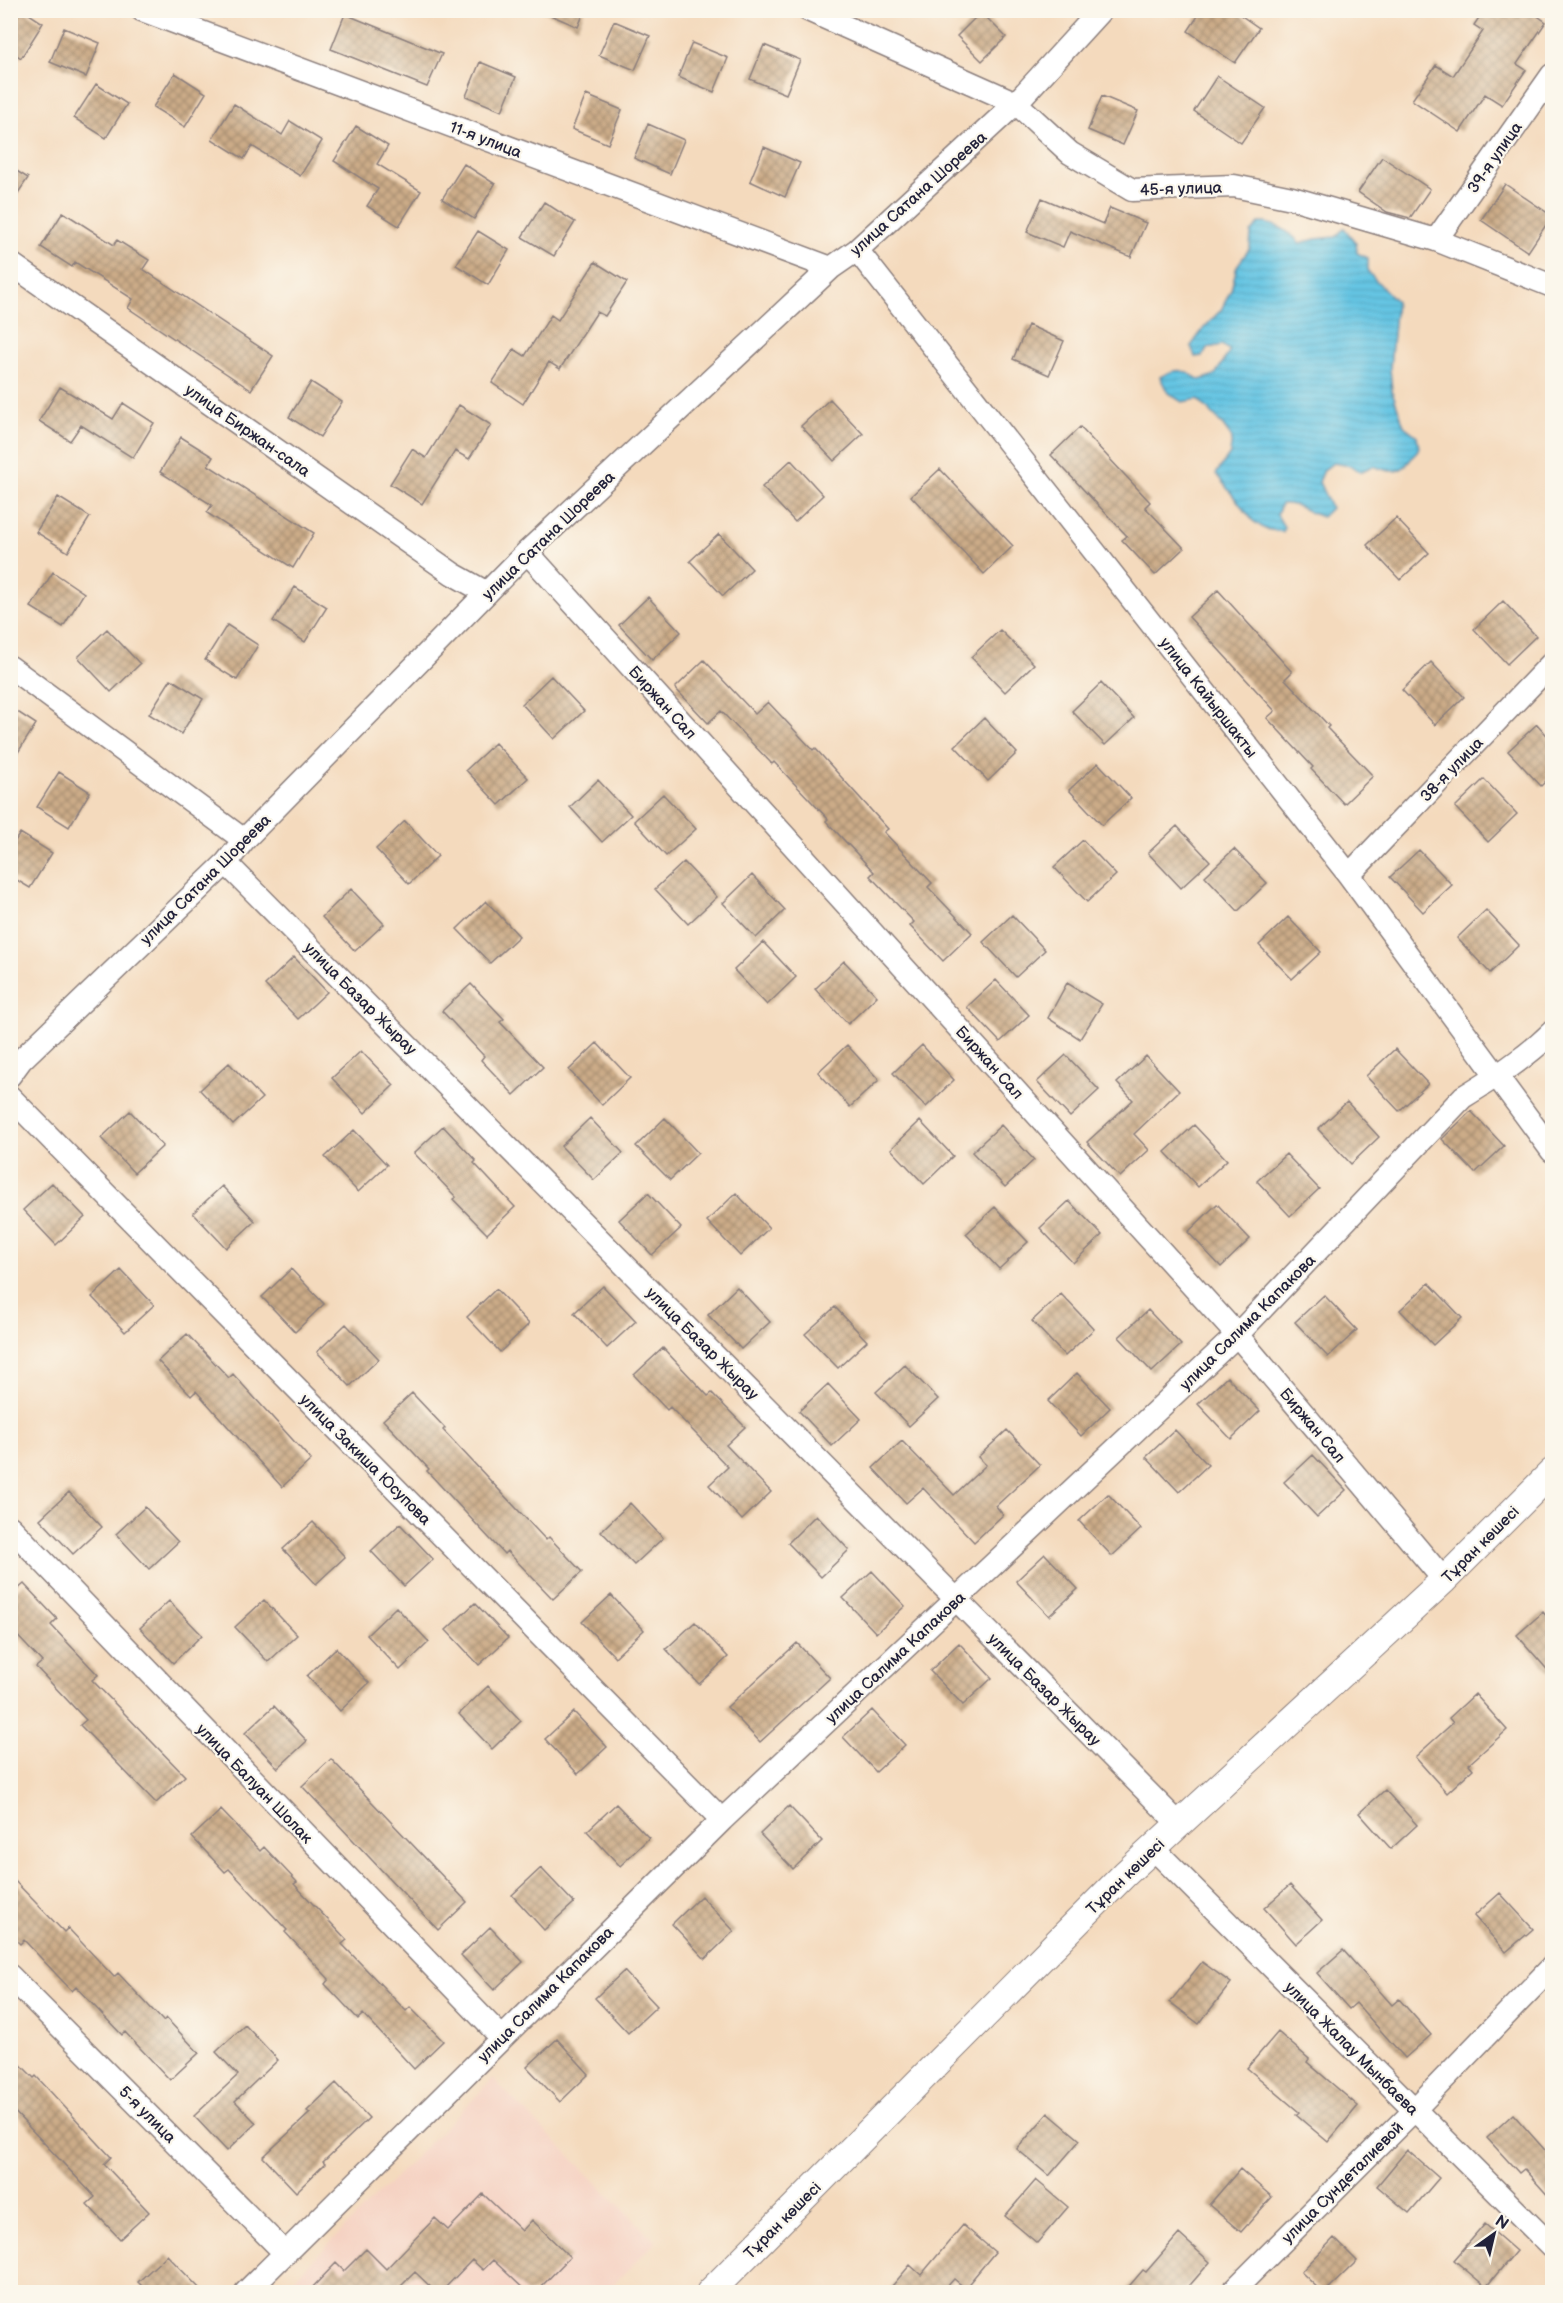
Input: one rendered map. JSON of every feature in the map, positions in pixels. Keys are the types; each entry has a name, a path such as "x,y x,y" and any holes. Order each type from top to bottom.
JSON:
{"street":[{"name":"11-я улица","path":"142,10 831,268"},
{"name":"45-я улица","path":"808,10 1016,103 1070,153 1132,190 1234,186 1292,198 1437,240 1552,286"},
{"name":"улица Сатана Шореева","path":"14,1062 226,863 244,840 527,552 831,268 857,250 1016,103 1101,10"},
{"name":"39-я улица","path":"1437,240 1552,75"},
{"name":"улица Кайыршакты","path":"857,250 1349,875 1552,1151"},
{"name":"улица Биржан-сала","path":"10,264 453,574 487,593"},
{"name":"Биржан Сал","path":"527,552 1237,1335 1443,1580"},
{"name":"38-я улица","path":"1349,875 1552,663"},
{"path":"10,667 244,840"},
{"name":"улица Базар Жырау","path":"226,863 1179,1824"},
{"name":"улица Салима Капакова","path":"246,2292 722,1820 1237,1335 1463,1097 1539,1046 1552,1032"},
{"name":"улица Закиша Юсупова","path":"10,1097 722,1820"},
{"name":"Тұран көшесі","path":"710,2292 1153,1848 1443,1580 1552,1472"},
{"name":"улица Балуан Шолак","path":"10,1527 501,2037"},
{"name":"улица Жалау Мынбаева","path":"1153,1848 1552,2247"},
{"name":"улица Сундеталиевой","path":"1232,2292 1552,1967"},
{"name":"5-я улица","path":"10,1976 285,2253"}],"shaded area":[{"path":"493,2079 656,2242 605,2292 281,2292"}],"water":[{"path":"1259,223 1282,228 1300,243 1336,237 1344,228 1356,243 1357,253 1368,258 1368,272 1396,301 1390,368 1392,391 1404,426 1417,436 1419,448 1405,466 1396,471 1373,466 1360,472 1351,466 1333,463 1324,470 1319,482 1331,508 1322,517 1297,506 1281,504 1277,515 1284,527 1283,532 1265,529 1253,521 1216,474 1230,454 1232,438 1221,423 1198,399 1182,402 1168,393 1160,377 1176,371 1189,373 1200,380 1215,375 1230,351 1222,345 1208,348 1202,356 1195,357 1191,346 1221,310 1231,290 1237,266 1250,248 1251,233"}],"building":[{"path":"10,10 23,10 43,23 21,58 10,51"},
{"path":"539,10 585,10 578,27"},
{"path":"1202,10 1233,10 1259,28 1235,63 1188,31"},
{"path":"1484,10 1529,10 1546,22 1517,64 1526,70 1502,105 1485,94 1460,132 1412,100 1436,65 1453,76 1483,31 1474,25"},
{"path":"981,12 1006,37 982,61 957,36"},
{"path":"345,14 442,54 427,87 331,49"},
{"path":"614,21 650,36 635,70 599,55"},
{"path":"64,28 100,43 86,77 50,62"},
{"path":"692,43 728,58 714,92 678,77"},
{"path":"764,45 800,60 786,94 750,79"},
{"path":"480,62 516,77 502,111 466,96"},
{"path":"175,73 206,93 185,127 153,107"},
{"path":"1217,76 1265,108 1241,143 1194,111"},
{"path":"96,84 127,104 106,138 74,118"},
{"path":"586,95 622,110 608,144 572,129"},
{"path":"1102,96 1138,111 1123,145 1088,130"},
{"path":"234,104 282,135 290,121 322,141 300,176 252,146 244,159 212,139"},
{"path":"648,124 684,140 670,174 634,158"},
{"path":"356,126 388,146 377,164 421,191 399,226 367,206 378,189 334,161"},
{"path":"764,147 800,163 785,197 750,181"},
{"path":"1382,157 1430,189 1410,218 1387,212 1358,192"},
{"path":"464,164 495,184 474,219 442,199"},
{"path":"10,167 28,178 10,205"},
{"path":"1505,184 1552,216 1528,252 1481,220"},
{"path":"1042,198 1103,224 1110,208 1146,223 1131,257 1070,231 1063,247 1027,232"},
{"path":"544,202 575,222 554,256 522,237"},
{"path":"63,212 114,245 117,240 149,260 143,269 273,356 251,390 128,308 133,299 75,262 72,267 41,247"},
{"path":"478,231 509,250 488,285 456,265"},
{"path":"595,262 627,282 605,316 597,312 560,369 549,362 523,404 492,383 514,349 525,356 551,315 558,320"},
{"path":"1028,325 1064,341 1049,375 1013,359"},
{"path":"311,382 342,402 320,437 289,417"},
{"path":"60,387 113,419 123,403 154,423 133,458 81,425 70,441 39,421"},
{"path":"830,399 863,434 834,461 801,426"},
{"path":"459,405 491,425 469,459 455,451 422,504 390,484 412,449 426,458"},
{"path":"1080,427 1150,502 1145,507 1184,548 1155,575 1122,540 1127,536 1051,455"},
{"path":"181,437 213,457 208,465 314,533 293,568 207,513 212,505 160,472"},
{"path":"791,460 823,495 795,522 762,487"},
{"path":"940,469 1013,546 984,574 911,496"},
{"path":"58,497 90,517 68,552 36,532"},
{"path":"1396,518 1429,553 1400,580 1367,545"},
{"path":"719,534 752,569 723,596 690,561"},
{"path":"53,572 84,593 63,627 31,607"},
{"path":"295,587 327,607 305,642 273,621"},
{"path":"1218,590 1292,672 1285,679 1329,726 1327,728 1373,776 1344,804 1267,718 1275,711 1189,617"},
{"path":"648,597 681,632 652,660 619,625"},
{"path":"1503,601 1536,636 1507,664 1474,629"},
{"path":"227,625 258,645 237,680 205,660"},
{"path":"107,629 140,664 111,692 78,657"},
{"path":"1000,630 1034,664 1005,692 971,657"},
{"path":"704,660 755,714 768,702 813,750 815,748 888,829 884,832 932,883 928,887 972,933 943,961 910,926 914,922 870,876 874,872 774,762 772,764 721,711 708,723 675,688"},
{"path":"1431,662 1464,697 1435,725 1402,690"},
{"path":"551,676 584,711 554,739 522,704"},
{"path":"171,679 203,699 181,734 149,714"},
{"path":"1101,683 1134,718 1105,745 1072,711"},
{"path":"10,707 36,724 10,765"},
{"path":"984,718 1017,753 988,781 955,746"},
{"path":"1537,724 1552,741 1552,775 1541,786 1508,751"},
{"path":"495,743 528,778 499,805 466,770"},
{"path":"1098,763 1131,798 1102,825 1069,790"},
{"path":"59,772 90,792 69,827 37,807"},
{"path":"1484,779 1517,814 1488,842 1455,807"},
{"path":"598,780 631,815 602,842 570,807"},
{"path":"663,794 696,829 666,856 634,821"},
{"path":"405,821 438,856 409,884 376,849"},
{"path":"1177,826 1210,861 1181,888 1148,853"},
{"path":"20,833 52,853 30,888 10,876 10,849"},
{"path":"1083,840 1116,875 1087,902 1054,867"},
{"path":"1234,849 1267,883 1238,911 1205,876"},
{"path":"1419,850 1452,885 1423,912 1390,877"},
{"path":"684,862 717,897 688,924 655,889"},
{"path":"752,875 785,910 756,938 723,903"},
{"path":"351,889 384,924 355,951 322,917"},
{"path":"486,901 519,936 490,963 457,929"},
{"path":"1486,910 1519,945 1490,973 1457,938"},
{"path":"1012,915 1045,950 1016,977 983,942"},
{"path":"1288,917 1321,952 1292,979 1259,945"},
{"path":"763,942 796,977 767,1005 734,970"},
{"path":"294,957 327,992 298,1019 265,985"},
{"path":"844,961 877,996 848,1024 815,989"},
{"path":"996,980 1029,1015 1000,1042 967,1007"},
{"path":"1067,983 1102,1004 1080,1039 1048,1018"},
{"path":"471,984 504,1019 500,1022 543,1067 514,1095 481,1060 484,1056 442,1011"},
{"path":"597,1043 630,1078 602,1105 569,1070"},
{"path":"847,1045 879,1080 850,1107 818,1072"},
{"path":"922,1045 954,1080 926,1107 893,1073"},
{"path":"1395,1049 1428,1084 1399,1111 1366,1076"},
{"path":"361,1051 394,1085 365,1113 332,1078"},
{"path":"1066,1055 1099,1090 1070,1117 1037,1082"},
{"path":"1146,1056 1179,1091 1134,1134 1149,1150 1120,1177 1087,1142 1133,1100 1117,1083"},
{"path":"229,1063 262,1098 233,1125 200,1090"},
{"path":"1347,1102 1379,1137 1351,1164 1318,1129"},
{"path":"130,1111 163,1146 134,1173 101,1138"},
{"path":"1471,1111 1504,1146 1475,1173 1442,1139"},
{"path":"590,1118 623,1153 594,1180 561,1146"},
{"path":"665,1118 698,1153 670,1180 636,1146"},
{"path":"920,1121 953,1156 924,1184 891,1149"},
{"path":"1001,1125 1034,1160 1005,1187 972,1152"},
{"path":"1194,1125 1227,1160 1198,1187 1165,1152"},
{"path":"443,1126 515,1207 487,1234 453,1199 456,1197 414,1153"},
{"path":"354,1130 387,1165 358,1192 325,1157"},
{"path":"1286,1154 1319,1189 1290,1216 1257,1181"},
{"path":"52,1183 85,1217 56,1245 23,1210"},
{"path":"222,1186 255,1221 226,1248 193,1213"},
{"path":"648,1193 681,1228 652,1255 619,1220"},
{"path":"736,1193 769,1228 740,1256 707,1221"},
{"path":"1069,1201 1102,1235 1073,1263 1040,1228"},
{"path":"1217,1204 1250,1239 1221,1267 1188,1232"},
{"path":"995,1207 1028,1242 999,1269 966,1234"},
{"path":"291,1269 324,1304 295,1332 262,1297"},
{"path":"121,1270 154,1305 125,1332 92,1297"},
{"path":"1429,1283 1462,1318 1433,1345 1400,1310"},
{"path":"603,1286 636,1321 607,1348 574,1313"},
{"path":"737,1287 770,1322 741,1349 708,1315"},
{"path":"496,1289 529,1324 500,1352 467,1317"},
{"path":"1061,1294 1094,1329 1065,1356 1032,1321"},
{"path":"1324,1295 1357,1330 1328,1357 1295,1322"},
{"path":"835,1307 867,1341 838,1368 805,1334"},
{"path":"1148,1310 1181,1345 1152,1372 1119,1337"},
{"path":"346,1324 379,1359 350,1386 317,1352"},
{"path":"187,1334 229,1378 233,1374 311,1460 282,1487 196,1391 191,1396 158,1361"},
{"path":"663,1348 708,1396 712,1393 745,1427 726,1445 771,1492 742,1520 709,1485 728,1467 670,1407 667,1410 634,1375"},
{"path":"905,1365 938,1399 909,1426 876,1392"},
{"path":"1077,1373 1110,1408 1081,1436 1048,1401"},
{"path":"1227,1377 1260,1411 1231,1439 1198,1404"},
{"path":"828,1384 861,1419 832,1446 799,1411"},
{"path":"412,1393 445,1428 443,1430 546,1540 549,1537 582,1572 553,1599 507,1551 504,1554 383,1420"},
{"path":"1007,1430 1040,1465 996,1506 1003,1515 974,1542 923,1488 906,1503 873,1468 902,1441 954,1495 986,1465 978,1457"},
{"path":"1175,1430 1208,1465 1179,1492 1146,1457"},
{"path":"1313,1455 1346,1490 1317,1517 1284,1482"},
{"path":"69,1492 102,1527 73,1554 40,1519"},
{"path":"1108,1494 1141,1529 1112,1556 1079,1521"},
{"path":"630,1503 663,1538 634,1565 601,1531"},
{"path":"145,1507 178,1542 149,1569 116,1534"},
{"path":"816,1515 849,1550 821,1577 788,1543"},
{"path":"313,1522 345,1557 316,1584 283,1549"},
{"path":"400,1524 433,1559 404,1586 371,1551"},
{"path":"1045,1554 1078,1589 1049,1616 1016,1581"},
{"path":"872,1571 905,1606 876,1633 843,1598"},
{"path":"24,1584 57,1619 51,1625 98,1675 92,1680 185,1776 156,1803 80,1725 86,1720 36,1667 42,1662 10,1628 10,1596"},
{"path":"611,1595 644,1630 615,1657 582,1622"},
{"path":"264,1600 297,1635 268,1662 235,1627"},
{"path":"169,1601 202,1635 173,1663 140,1628"},
{"path":"475,1603 508,1638 479,1665 446,1630"},
{"path":"396,1607 429,1642 400,1670 367,1635"},
{"path":"1543,1612 1552,1623 1552,1675 1517,1635"},
{"path":"695,1622 728,1657 699,1684 666,1649"},
{"path":"797,1643 830,1678 760,1742 727,1707"},
{"path":"959,1643 992,1678 963,1705 930,1671"},
{"path":"336,1648 369,1683 340,1711 307,1676"},
{"path":"488,1686 521,1721 492,1749 459,1714"},
{"path":"1475,1694 1507,1730 1469,1764 1473,1769 1447,1793 1415,1757 1453,1723 1449,1718"},
{"path":"274,1706 307,1741 278,1768 245,1733"},
{"path":"872,1710 905,1745 876,1772 843,1737"},
{"path":"574,1712 607,1747 578,1774 545,1739"},
{"path":"331,1759 467,1902 438,1930 302,1786"},
{"path":"1385,1790 1417,1825 1391,1849 1359,1813"},
{"path":"616,1804 649,1838 620,1866 587,1831"},
{"path":"789,1806 822,1841 793,1869 760,1834"},
{"path":"221,1810 260,1851 264,1847 297,1882 294,1884 347,1940 342,1944 406,2011 410,2007 443,2041 414,2069 363,2014 358,2019 325,1984 329,1979 285,1932 287,1930 229,1869 225,1872 192,1837"},
{"path":"541,1868 574,1903 544,1930 512,1895"},
{"path":"10,1876 64,1932 68,1928 114,1977 118,1973 163,2021 166,2018 199,2053 170,2080 125,2032 122,2035 76,1987 72,1991 24,1940 20,1944 10,1934"},
{"path":"1290,1885 1322,1920 1296,1944 1264,1908"},
{"path":"1500,1893 1533,1929 1506,1952 1474,1916"},
{"path":"701,1896 734,1931 705,1959 672,1924"},
{"path":"490,1927 523,1962 494,1990 461,1955"},
{"path":"1343,1950 1392,2005 1399,1999 1431,2035 1405,2058 1356,2003 1349,2009 1317,1973"},
{"path":"1202,1962 1231,1983 1199,2024 1170,2002"},
{"path":"624,1971 657,2006 628,2033 595,1998"},
{"path":"245,2025 278,2060 235,2101 256,2123 227,2151 194,2116 238,2075 216,2052"},
{"path":"1278,2032 1309,2059 1307,2062 1358,2106 1328,2142 1296,2115 1299,2112 1247,2068"},
{"path":"557,2039 589,2074 560,2102 527,2067"},
{"path":"10,2054 34,2078 36,2076 111,2157 104,2164 149,2212 120,2239 87,2204 95,2197 10,2107"},
{"path":"336,2083 369,2118 323,2162 325,2164 296,2192 263,2157 310,2113 307,2111"},
{"path":"1048,2113 1080,2140 1049,2176 1017,2149"},
{"path":"1513,2114 1552,2158 1552,2200 1524,2169 1519,2173 1487,2138"},
{"path":"1407,2150 1439,2178 1409,2213 1377,2186"},
{"path":"1240,2169 1272,2197 1241,2232 1209,2205"},
{"path":"1036,2180 1068,2207 1037,2243 1005,2216"},
{"path":"483,2194 522,2231 532,2220 570,2257 536,2292 527,2292 493,2260 483,2270 472,2260 441,2292 436,2292 415,2272 395,2292 308,2292 336,2263 344,2271 366,2249 386,2269 435,2218 448,2230"},
{"path":"1485,2224 1516,2251 1486,2287 1454,2260"},
{"path":"963,2225 995,2252 965,2288 954,2279 942,2292 887,2292 910,2265 921,2275"},
{"path":"1179,2234 1210,2262 1184,2292 1124,2292 1143,2270 1146,2272"},
{"path":"1334,2238 1357,2261 1325,2292 1322,2292 1301,2272"},
{"path":"167,2255 203,2292 148,2292 138,2282"}]}
